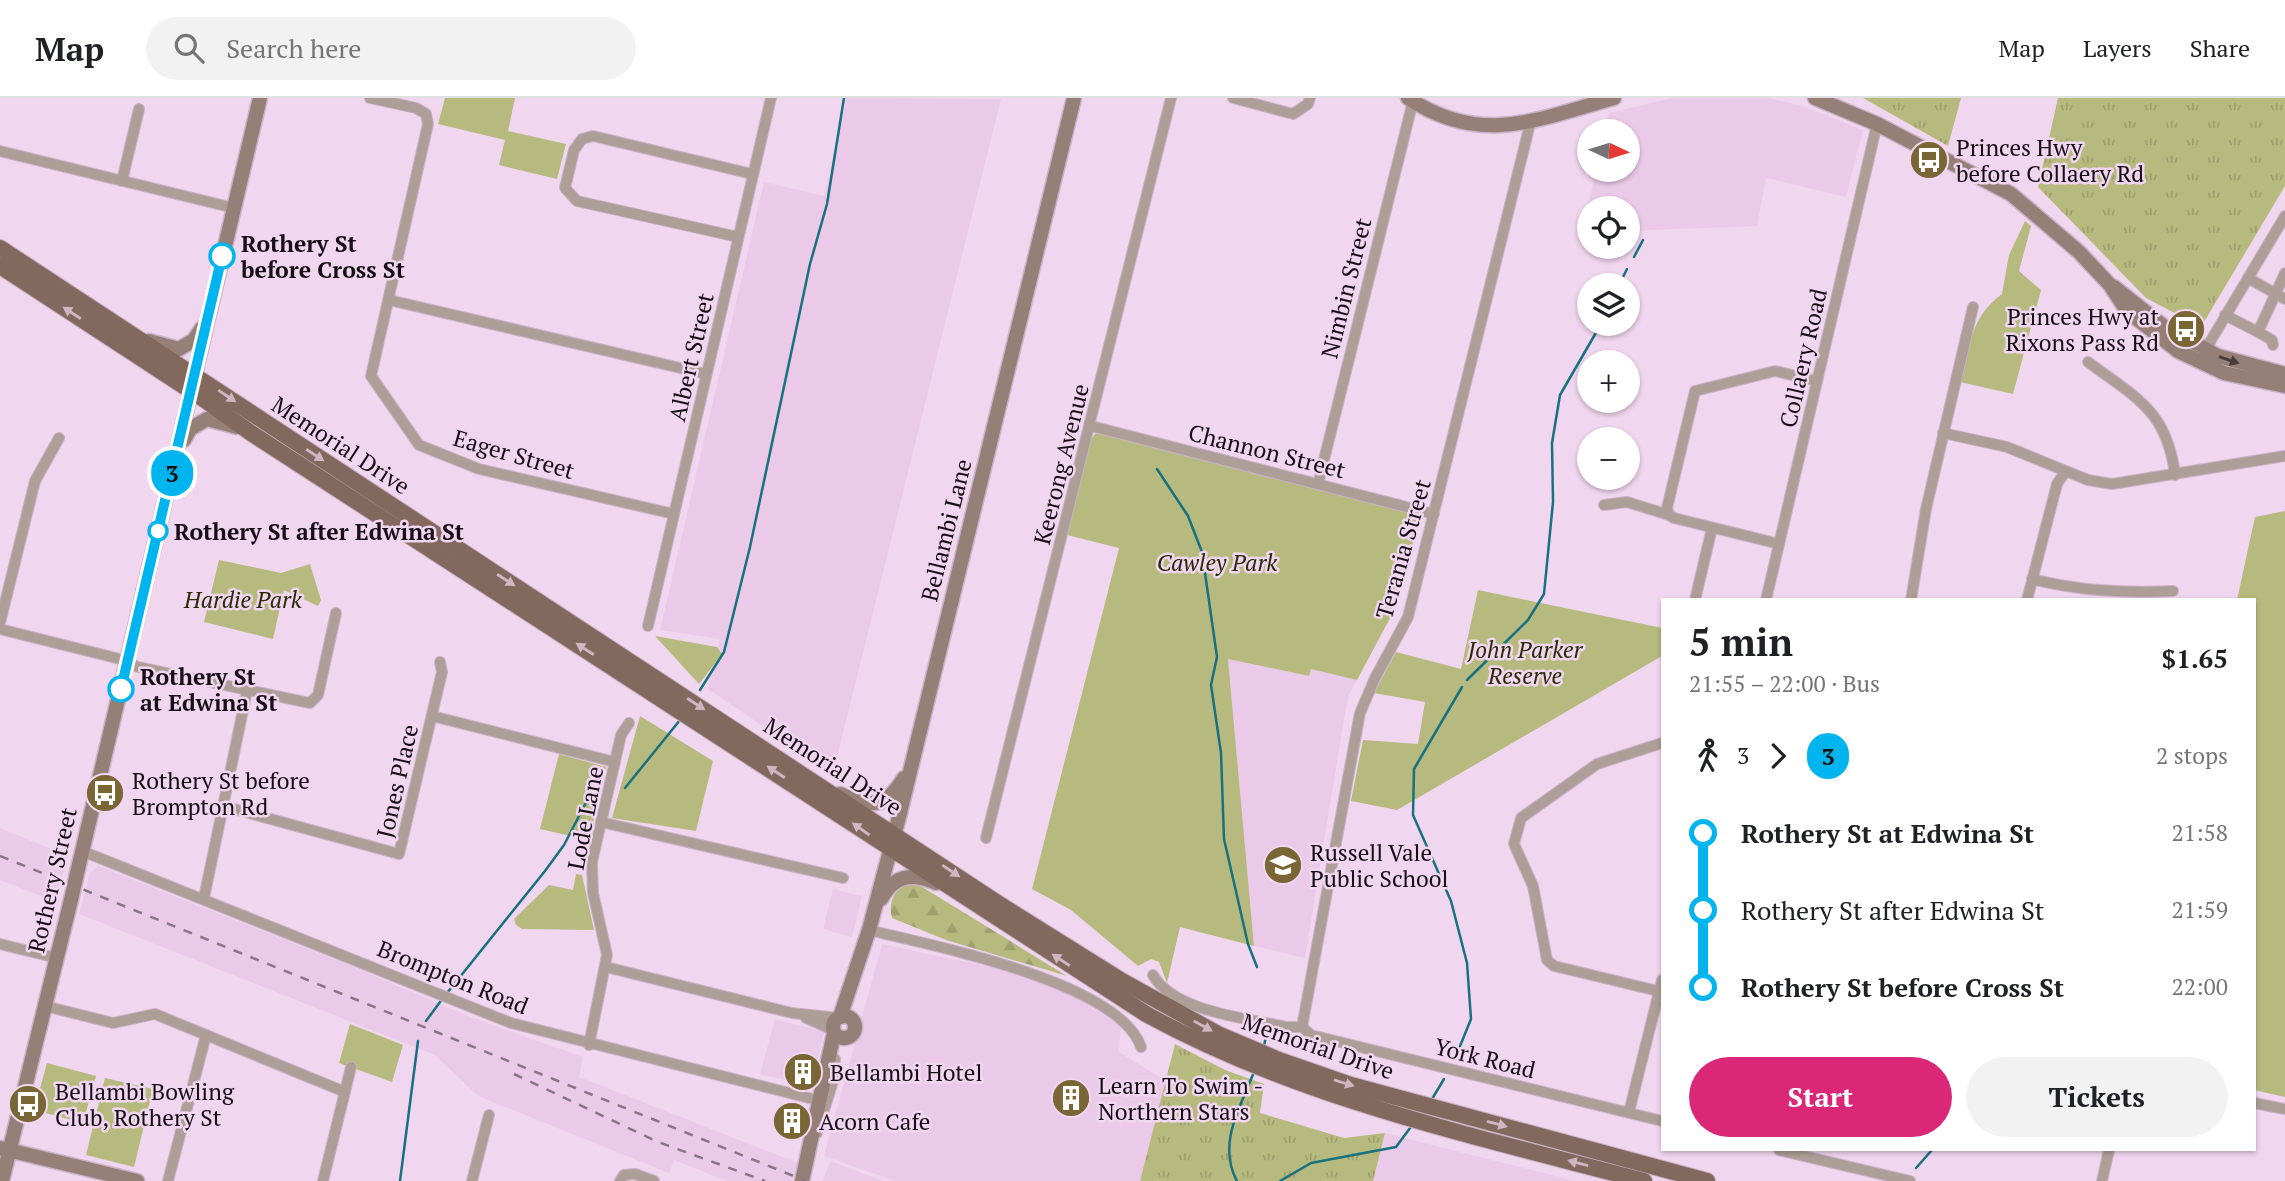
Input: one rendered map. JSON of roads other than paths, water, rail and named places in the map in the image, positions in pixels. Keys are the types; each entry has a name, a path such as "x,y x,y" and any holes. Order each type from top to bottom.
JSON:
{"main road":[{"name":"Rothery Street","path":"2,1181 5,1149 57,958 260,98"},
{"name":"Bellambi Lane","path":"825,1086 911,766 1074,98"},
{"path":"1411,99 1431,113 1460,124 1494,126 1531,120 1615,98"},
{"path":"1815,98 1877,124 1978,175 2017,198 2057,231 2110,285 2202,356 2242,379 2285,386"},
{"name":"Memorial Drive","path":"0,248 125,330 251,433 892,840 1246,1055"},
{"name":"Memorial Drive","path":"0,266 193,383 828,790 963,895 1118,998 1188,1037 1277,1068 1408,1108 1707,1181"},
{"path":"125,330 162,347 179,349 194,340 208,320"},
{"path":"2202,356 2285,374"},
{"path":"176,458 190,429 203,420 218,419 251,433"},
{"path":"828,790 858,802 883,803 896,791 911,766"},
{"path":"874,911 890,885 909,875 930,880 963,895"},
{"path":"802,1181 825,1086 835,1059 841,1026"},
{"name":"Memorial Drive","path":"1427,1113 1644,1181"},
{"path":"5,1149 137,1181"}],"street":[{"name":"Eager Street","path":"370,98 416,108 426,114 428,124 371,376 419,444 479,469 674,514"},
{"name":"Albert Street","path":"648,626 771,98"},
{"name":"Keerong Avenue","path":"986,838 1171,98"},
{"path":"1233,98 1293,114 1308,104 1310,98"},
{"name":"Nimbin Street","path":"1318,484 1411,99"},
{"path":"122,181 139,109"},
{"name":"Terania Street","path":"1302,1027 1360,713 1375,678 1408,617 1531,120"},
{"name":"Collaery Road","path":"1766,598 1877,124"},
{"path":"738,237 577,201 565,188 574,150 582,139 593,136 752,174"},
{"path":"0,152 234,208"},
{"path":"2202,356 2285,216"},
{"path":"2258,332 2280,297 2285,273"},
{"path":"2248,278 2280,297"},
{"path":"389,300 706,374"},
{"path":"1911,598 1943,433 1973,307"},
{"path":"2225,315 2272,340 2273,345"},
{"path":"2088,362 2146,405 2158,419 2167,436 2175,475"},
{"path":"1669,515 1667,508 1695,391 1775,371 1817,381"},
{"name":"Channon Street","path":"1091,426 1434,514"},
{"path":"1943,433 2007,447 2065,472 2112,484 2285,456"},
{"path":"0,623 35,481 59,438"},
{"path":"2027,598 2057,484 2065,472"},
{"path":"1604,505 1627,502 1712,528 1779,544"},
{"path":"1695,598 1712,528"},
{"path":"2032,579 2071,589 2122,593 2173,591"},
{"path":"0,629 298,702 313,701 317,695 336,612"},
{"name":"Jones Place","path":"223,806 399,854 442,672 440,662"},
{"path":"204,898 247,691"},
{"path":"432,716 615,762"},
{"name":"Lode Lane","path":"589,1045 606,967 606,942 591,879 621,735 629,723"},
{"path":"1658,991 1554,966 1547,960 1533,886 1514,844 1521,818 1597,764 1661,743"},
{"path":"601,822 843,878"},
{"name":"Brompton Road","path":"82,851 512,1023 589,1045 821,1101"},
{"path":"869,930 995,962 1071,988 1127,1023 1137,1034 1141,1047"},
{"path":"0,944 57,958"},
{"path":"606,967 841,1026"},
{"name":"York Road","path":"1153,975 1166,993 1185,1002 1286,1027 1302,1027 1311,1035 1661,1121"},
{"path":"1629,1112 1661,983"},
{"path":"45,1006 113,1023 155,1014 345,1092"},
{"path":"168,1181 206,1035"},
{"path":"810,1149 823,1119 835,1059"},
{"path":"323,1181 351,1067"},
{"path":"2256,1103 2285,1110"},
{"path":"472,1181 489,1115"},
{"path":"2102,1181 2109,1151"},
{"path":"1800,1152 1910,1181"},
{"path":"620,1181 627,1174 654,1181"}],"waterway":[{"path":"700,690 724,652 750,547 810,264 827,204 844,98"},
{"path":"1640,246 1643,240"},
{"path":"1625,273 1627,269"},
{"path":"1467,680 1528,620 1544,594 1553,502 1552,443 1560,395 1594,336"},
{"path":"1157,469 1188,516 1202,552 1217,657 1211,685 1221,753 1224,839 1248,944 1257,967"},
{"path":"1456,1056 1471,1019 1467,963 1451,901 1413,815 1414,769 1462,687"},
{"path":"625,788 680,720"},
{"path":"447,993 564,845 590,795"},
{"path":"426,1021 443,998"},
{"path":"1264,1046 1266,1036"},
{"path":"400,1181 418,1041"},
{"path":"1237,1181 1231,1167 1230,1140 1237,1113 1254,1072"},
{"path":"1432,1099 1444,1079"},
{"path":"1280,1181 1311,1163 1396,1147 1413,1124"},
{"path":"1916,1168 1931,1151"}],"railway":[{"path":"0,856 806,1181"},
{"path":"514,1074 658,1142 765,1181"}],"place":[{"name":"Princes Hwy before Collaery Rd","path":"1929,160"},
{"name":"Rothery St before Cross St","path":"222,256"},
{"name":"Princes Hwy at Rixons Pass Rd","path":"2186,329"},
{"name":"Rothery St after Edwina St","path":"158,531"},
{"name":"Rothery St at Edwina St","path":"121,689"},
{"name":"Rothery St before Brompton Rd","path":"105,793"},
{"name":"Russell Vale Public School","path":"1283,865"},
{"name":"Bellambi Hotel","path":"803,1072"},
{"name":"Learn To Swim - Northern Stars","path":"1071,1098"},
{"name":"Bellambi Bowling Club, Rothery St","path":"28,1104"},
{"name":"Acorn Cafe","path":"792,1121"}],"park label":[{"name":"Cawley Park","path":"1217,562"},
{"name":"Hardie Park","path":"243,599"},
{"name":"John Parker Reserve","path":"1525,662"}]}
